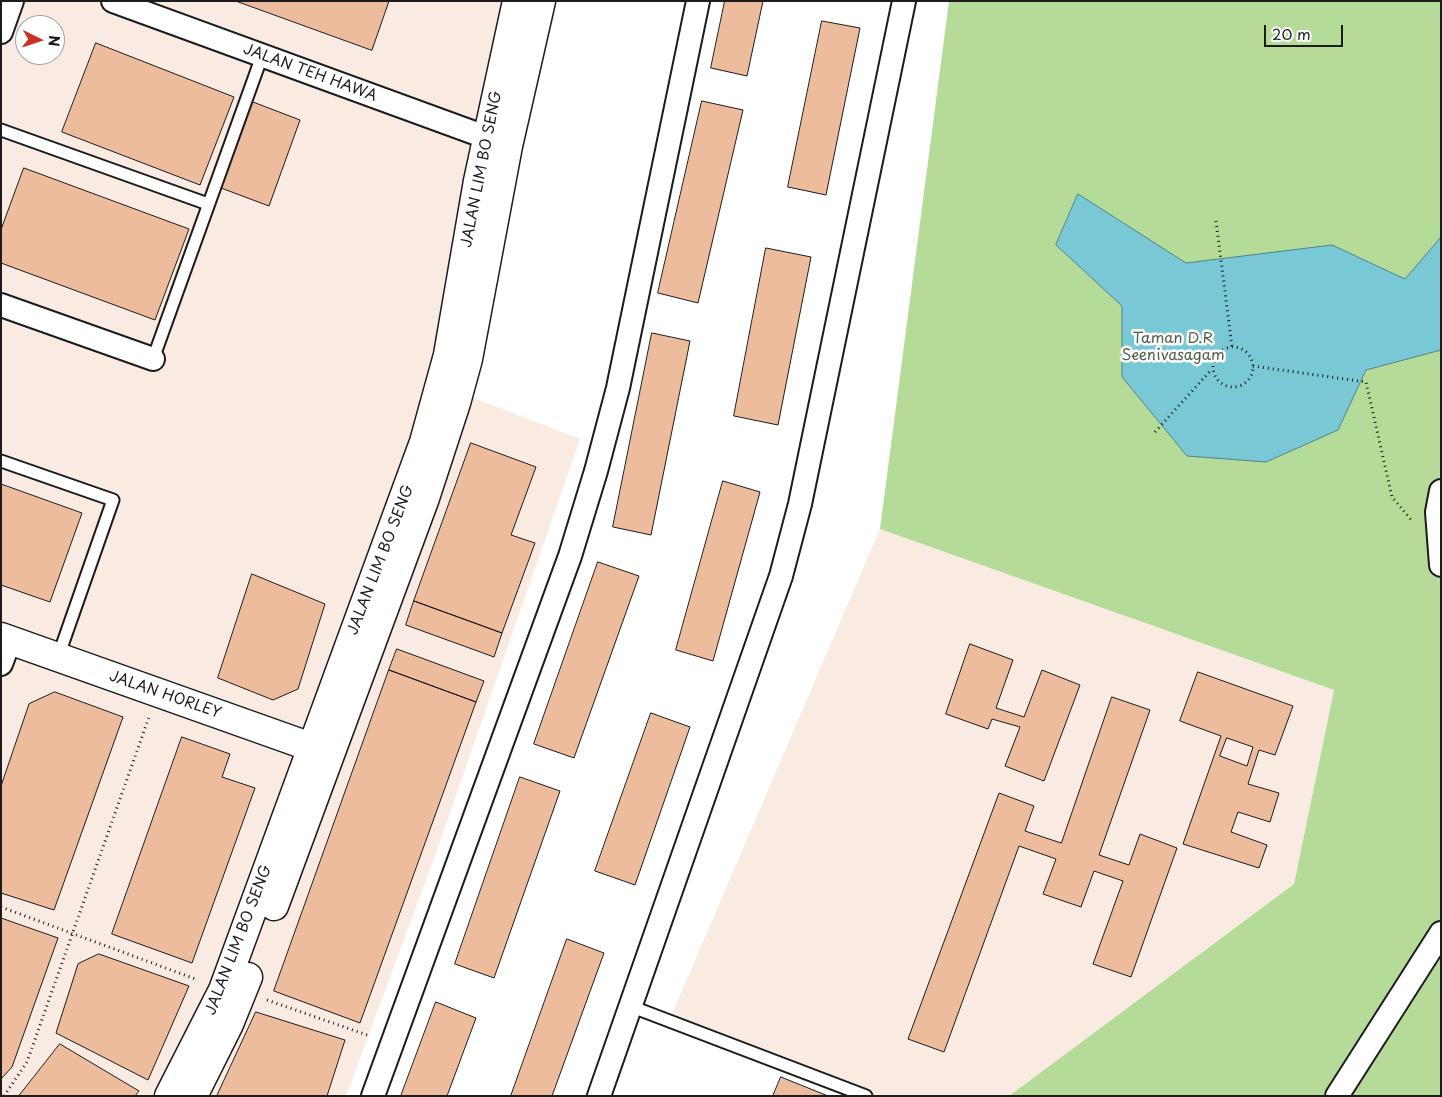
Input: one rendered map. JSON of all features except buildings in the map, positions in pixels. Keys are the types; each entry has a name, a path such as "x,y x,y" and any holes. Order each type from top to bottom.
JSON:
{"main road":[{"name":"JALAN LIM BO SENG","path":"193,1096 320,750 425,498 456,404 471,342 517,1"},
{"name":"JALAN LIM BO SENG","path":"497,142 542,1"},
{"name":"JALAN HORLEY","path":"4,647 58,657 320,750"},
{"name":"JALAN LIM BO SENG","path":"169,1096 233,991"}],"street":[{"path":"1,32 12,1"},
{"name":"JALAN TEH HAWA","path":"113,1 497,142"},
{"path":"373,1096 570,556 596,471 618,388 698,1"},
{"path":"599,1096 758,646 798,513 904,1"},
{"path":"1,305 153,359"},
{"path":"1440,559 1437,512 1441,491"},
{"path":"1337,1096 1441,934"}],"lane":[{"path":"153,359 262,56"},
{"path":"1,130 208,204"},
{"path":"1,461 113,500 58,657"},
{"path":"630,1006 866,1096"}],"path":[{"path":"1216,221 1232,347"},
{"path":"1155,432 1212,368 1218,354 1232,347 1246,352 1252,366 1248,381 1234,388 1219,382 1212,368"},
{"path":"1252,366 1366,382 1392,497 1440,559"},
{"path":"4,1096 27,1062 158,692"},
{"path":"1,908 233,991 392,1044"}],"shaded area":[{"path":"1,1 551,1 471,397 580,439 436,853 346,1096 1,1096"},
{"path":"880,529 1334,690 1294,884 1009,1096 855,1096 672,1014"}],"green space":[{"name":"Taman D.R Seenivasagam","path":"949,1 1441,1 1441,1096 1009,1096 1294,884 1334,690 880,529"}],"water":[{"path":"1078,194 1186,263 1332,245 1405,279 1441,237 1441,350 1366,370 1338,430 1266,462 1187,456 1122,377 1122,306 1056,245"}]}
